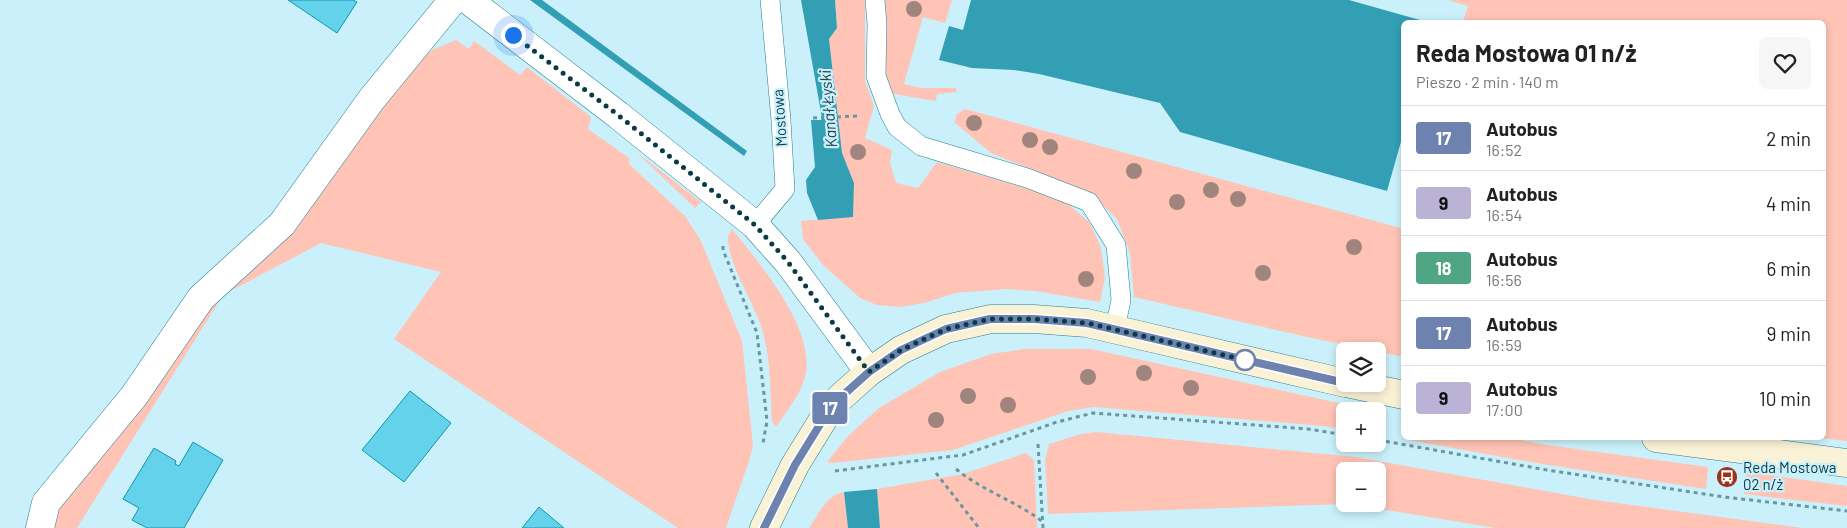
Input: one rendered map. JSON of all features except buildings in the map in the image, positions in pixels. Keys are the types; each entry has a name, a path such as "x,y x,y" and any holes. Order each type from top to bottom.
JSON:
{"main road":[{"path":"764,528 795,465 832,405 869,372 901,350 946,329 990,319 1043,319 1087,323 1336,380"},
{"path":"1386,391 1401,394"},
{"path":"1671,440 1847,463"}],"street":[{"path":"40,528 46,503 134,396 201,298 282,224 372,100 453,0"},
{"path":"468,0 618,115 755,225 788,262 869,372"}],"lane":[{"name":"Mostowa","path":"755,225 785,189 770,0"},
{"path":"875,0 877,24 876,76 890,114 897,127 920,146 1027,178 1090,202 1116,245 1121,300 1116,329"}],"path":[{"path":"822,118 839,117"},
{"path":"724,242 723,250 757,333 767,421 763,443"},
{"path":"830,479 836,470 963,455 1057,422 1093,413 1336,434"},
{"path":"1386,441 1547,470 1724,497 1847,511"},
{"path":"1038,444 1043,528"},
{"path":"956,469 970,480 1031,513 1043,522"},
{"path":"936,473 978,528"}],"shaded area":[{"path":"835,0 865,0 865,81 874,106 865,138 892,150 890,163 896,183 918,188 937,162 1036,191 1068,204 1090,223 1101,248 1105,277 1100,302 1036,291 1006,289 955,293 924,303 900,307 877,305 860,298 823,265 803,239 801,221 852,217 854,183 842,154 829,39 837,28"},
{"path":"884,0 952,0 945,23 923,17 904,84 921,88 956,88 957,92 937,94 936,101 894,94 885,86"},
{"path":"1448,0 1847,0 1847,441 1826,439 1826,20 1464,20 1468,6"},
{"path":"456,40 469,49 474,41 520,75 527,67 591,117 588,129 629,158 629,164 685,216 701,241 742,341 753,445 726,528 678,528 394,339 441,272 321,243 223,295 77,528 48,528 57,504 221,292 411,66 434,49"},
{"path":"965,109 1401,228 1401,356 1386,353 1386,342 1336,343 1134,297 1130,253 1117,219 1090,193 991,153 954,122 957,114"},
{"path":"635,151 701,202 695,208"},
{"path":"732,229 770,277 782,296 801,335 806,354 806,372 802,387 777,426 772,421 767,349 757,315 731,257 728,236"},
{"path":"1024,349 1091,349 1336,402 1336,428 1094,407 1068,411 953,450 833,463 827,462 848,436 879,408 940,372 991,354"},
{"path":"1097,432 1356,457 1384,462 1336,462 1336,504 1048,514 1045,460 1049,444 1081,434"},
{"path":"1409,440 1521,440 1708,467 1706,489 1536,463"},
{"path":"1026,453 1034,460 1037,528 880,528 877,489 963,474"},
{"path":"1386,462 1595,500 1803,528 1495,528 1386,510"},
{"path":"1747,472 1847,486 1847,506 1744,494"},
{"path":"844,492 848,528 809,528 828,501 832,497"}],"water":[{"path":"530,0 542,0 747,151 744,156"},
{"name":"Kanał Łyski","path":"801,0 835,0 837,28 829,39 842,153 854,183 853,217 818,220 807,193 806,180 815,167 811,120 821,120 822,118"},
{"path":"971,0 1349,0 1420,20 1401,20 1401,142 1387,191 1180,132 1160,103 1039,74 1014,70 972,68 939,60 949,26 963,30"},
{"path":"877,489 880,528 848,528 844,492"}],"bus line":[{"name":"17","path":"764,528 795,465 832,405 869,372 901,350 946,329 990,319 1034,319 1087,323 1336,381"}],"place":[{"name":"Reda Mostowa 02 n/ż","path":"1727,477"}],"route":[{"path":"513,35 618,115 755,225 788,262 869,372 901,350 946,329 990,319 1034,319 1087,323 1245,360"}]}
